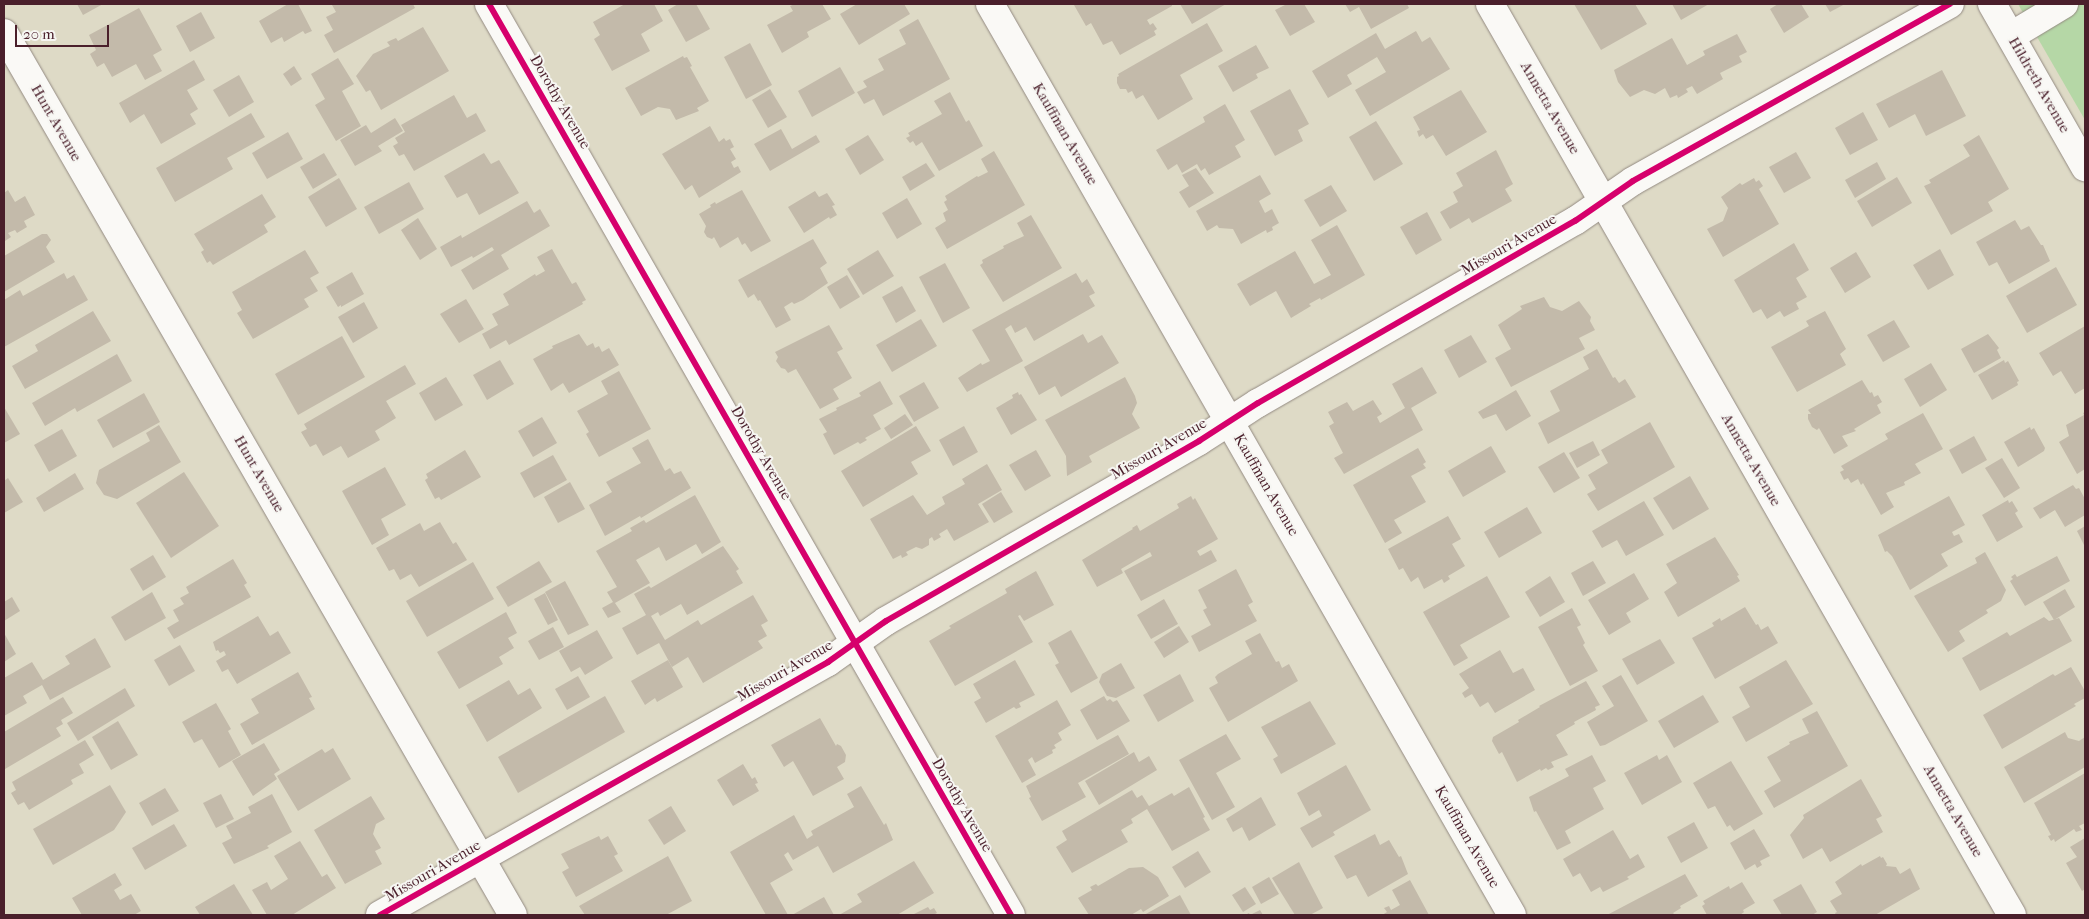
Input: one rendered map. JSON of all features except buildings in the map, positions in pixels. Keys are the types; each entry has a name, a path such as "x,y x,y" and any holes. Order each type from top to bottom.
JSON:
{"street":[{"name":"Dorothy Avenue","path":"489,4 1011,915"},
{"name":"Kauffman Avenue","path":"990,4 1512,915"},
{"name":"Annetta Avenue","path":"1490,4 2012,915"},
{"name":"Missouri Avenue","path":"380,915 828,662 886,621 1230,422 1258,403 1575,222 1632,181 1950,4"},
{"name":"Hildreth Avenue","path":"1992,4 2085,166"},
{"path":"2011,36 2064,4"},
{"name":"Hunt Avenue","path":"4,33 514,915"}],"green space":[{"path":"2018,4 2085,4 2085,120"}],"cycle path":[{"path":"489,4 1011,915"},
{"path":"380,915 828,662 886,621 1199,441 1258,403 1575,221 1633,181 1950,4"}]}
